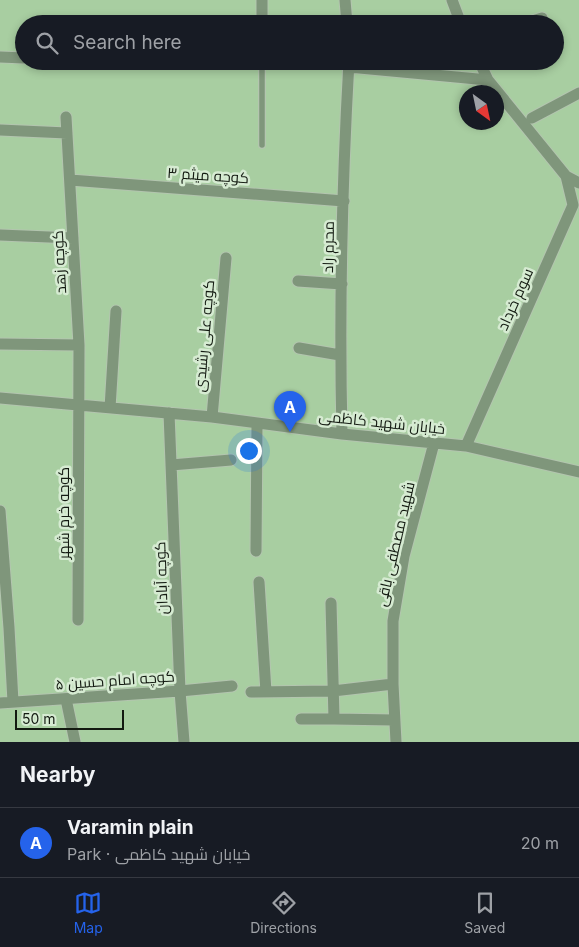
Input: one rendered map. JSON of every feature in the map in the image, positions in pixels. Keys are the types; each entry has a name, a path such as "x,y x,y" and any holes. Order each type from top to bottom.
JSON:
{"street":[{"path":"262,0 262,15"},
{"path":"345,0 346,15"},
{"path":"452,0 458,15"},
{"path":"0,58 15,58"},
{"name":"محرم راد","path":"342,434 340,355 349,70"},
{"path":"401,70 488,80"},
{"path":"483,70 488,80 566,176 579,183"},
{"path":"532,118 579,93"},
{"name":"کوچه زهد","path":"66,117 79,345 78,405"},
{"path":"0,130 67,133"},
{"name":"سوم خرداد","path":"466,446 573,204 566,176"},
{"name":"کوچه میثم ۳","path":"70,180 344,201"},
{"path":"0,235 73,238"},
{"name":"کوچه علی رشیدی","path":"212,417 226,258"},
{"path":"298,281 342,284"},
{"path":"110,408 116,311"},
{"path":"0,344 79,345"},
{"path":"299,348 340,355"},
{"name":"خیابان شهید کاظمی","path":"0,398 212,417 342,434 466,446 579,472"},
{"name":"کوچه خرم شهر","path":"78,405 78,620"},
{"name":"کوچه آبادان","path":"168,413 180,691 184,742"},
{"path":"256,551 257,422"},
{"name":"شهید مصطفی باقی","path":"396,742 392,684 393,621 404,556 434,443"},
{"path":"171,465 231,460"},
{"path":"0,511 13,702"},
{"path":"259,582 266,692"},
{"path":"331,603 334,719"},
{"path":"251,692 333,691 392,684"},
{"name":"کوچه امام حسین ۵","path":"0,703 232,686"},
{"path":"66,699 75,742"},
{"path":"301,719 394,720"}],"lane":[{"path":"262,70 262,145"}],"green space":[{"path":"0,0 579,0 579,742 0,742"}],"place":[{"name":"Varamin plain","path":"290,432"}]}
